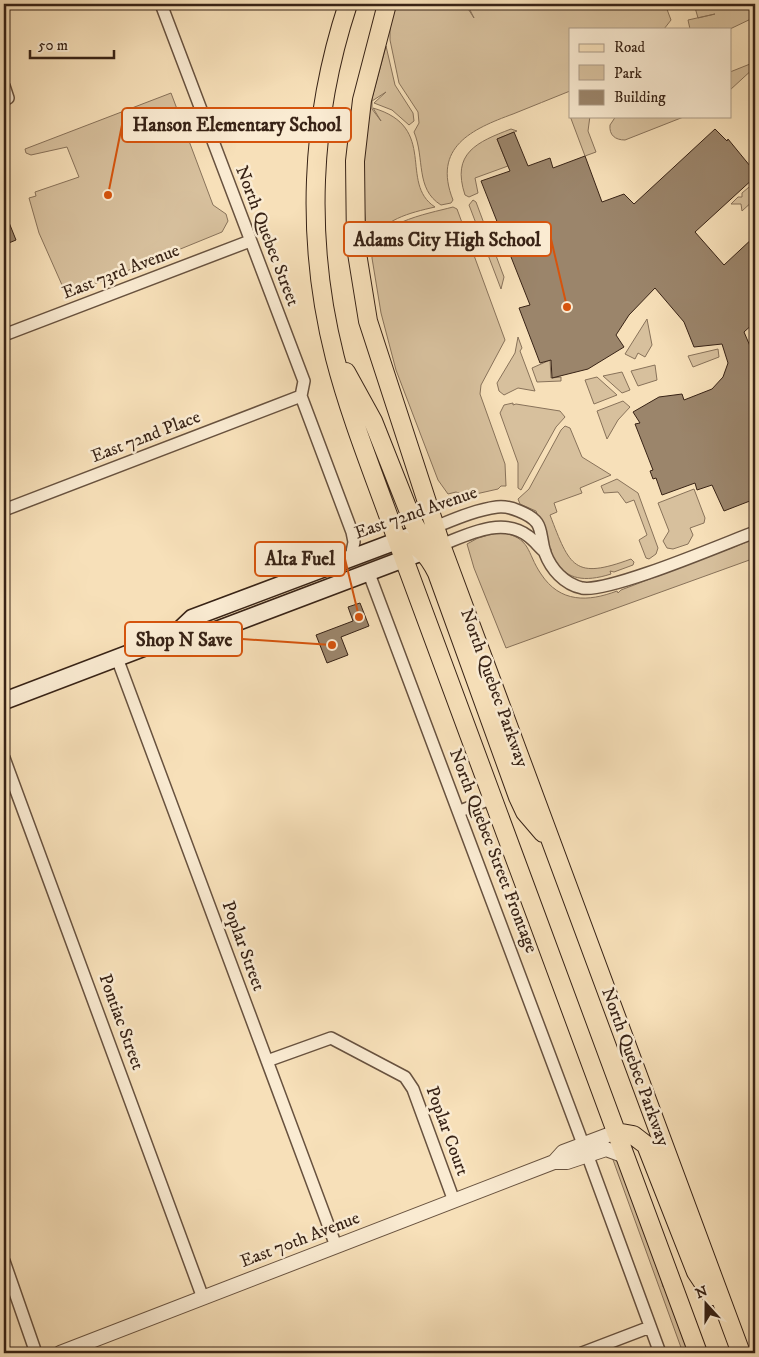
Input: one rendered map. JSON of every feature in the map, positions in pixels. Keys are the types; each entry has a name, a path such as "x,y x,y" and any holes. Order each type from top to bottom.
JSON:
{"main road":[{"path":"348,4 326,82 315,176 317,242 322,289 335,358 349,405 397,540 698,1353"},
{"name":"North Quebec Parkway","path":"386,4 370,59 359,117 354,179 356,247 364,305 371,334 441,544 741,1353"},
{"path":"335,358 356,389 373,421 418,532 426,540 441,544"},
{"name":"East 72nd Avenue","path":"172,637 192,618 435,527"},
{"path":"397,540 413,544 422,552 437,573 518,797 531,820 550,838"},
{"name":"East 72nd Avenue","path":"4,701 172,637 198,637 441,544"},
{"path":"616,1132 633,1135 646,1145 696,1272 731,1326"}],"street":[{"name":"North Quebec Street","path":"161,4 304,381 301,396"},
{"path":"4,86 8,98 4,99"},
{"name":"East 73rd Avenue","path":"4,336 250,241"},
{"path":"301,396 352,532 354,542 351,557"},
{"name":"East 72nd Place","path":"4,510 301,396"},
{"name":"East 72nd Avenue","path":"435,527 483,509 510,508 529,516 537,523 542,532 545,552"},
{"name":"East 72nd Avenue","path":"441,544 488,528 511,528 528,535 545,552 561,578 572,585 588,588 623,580 755,532"},
{"name":"North Quebec Street Frontage","path":"368,571 460,810 660,1353"},
{"name":"Poplar Street","path":"117,658 336,1246"},
{"name":"Pontiac Street","path":"4,758 203,1298"},
{"path":"460,810 493,798"},
{"name":"Poplar Court","path":"267,1061 331,1038 405,1077 413,1089 454,1201"},
{"name":"East 70th Avenue","path":"60,1353 554,1162 567,1162 585,1149 616,1132"},
{"name":"East 70th Avenue","path":"585,1149 606,1149 625,1156"},
{"path":"4,1262 36,1353"},
{"path":"582,1353 650,1327"}],"green space":[{"path":"396,4 465,4 474,18 467,4 665,4 671,20 665,28 569,28 569,91 483,126 470,134 452,153 448,166 448,182 453,200 451,203 441,205 427,190 424,182 414,132 419,123 418,112 399,83 390,40 390,25"},
{"path":"694,4 755,4 755,17 732,28 690,28 688,20 698,18"},
{"path":"386,46 395,85 413,113 414,121 409,125 392,110 374,103 386,92 372,101 372,109 381,121 373,108 393,117 405,128 412,141 419,184 424,197 435,207 397,218 381,229 368,245 364,198 366,134 372,100"},
{"path":"755,62 755,67 732,88 732,71"},
{"path":"171,93 213,205 226,214 228,221 222,232 68,295 65,284 62,285 39,233 29,198 36,196 35,192 79,177 67,147 31,155 26,153 25,149"},
{"path":"571,118 590,118 588,131 596,152 585,156"},
{"path":"615,118 681,118 625,140 618,139 612,134 610,125"},
{"path":"511,129 517,131 497,139 508,166 475,178 478,193 469,197 465,195 462,181 464,159 478,145"},
{"path":"755,182 755,199 742,211 741,204 731,204 738,197 742,197 742,193"},
{"path":"473,200 476,202 504,277 501,289 469,205"},
{"path":"453,207 457,209 505,340 481,385 480,394 505,464 506,486 467,496 456,492 448,494 438,480 396,370 381,313 372,258 374,246 380,236 390,228 415,217"},
{"path":"647,319 652,345 645,357 638,353 635,359 625,354"},
{"path":"518,337 522,348 520,351 535,391 518,388 504,395 499,391 497,383 515,353"},
{"path":"718,349 719,357 693,367 688,356"},
{"path":"550,360 551,378 561,377 561,381 537,382 532,368"},
{"path":"655,365 657,380 638,386 631,371"},
{"path":"622,372 630,390 622,393 603,376"},
{"path":"597,377 617,395 594,404 585,380"},
{"path":"623,401 630,407 618,420 607,439 597,411"},
{"path":"513,403 513,405 560,411 565,417 556,427 521,490 518,488 518,463 500,413 504,405"},
{"path":"565,426 570,428 582,457 611,475 580,488 582,493 554,503 557,512 550,515 563,547 569,557 577,564 586,568 597,568 631,559 634,562 633,565 614,572 610,571 611,574 592,578 578,578 567,573 558,565 552,554 536,511 520,504 518,499 529,489"},
{"path":"617,479 638,493 658,548 656,554 649,559 646,558 639,540 647,535 634,500 626,503 618,492 604,493 601,486"},
{"path":"694,489 705,518 704,523 690,528 693,535 688,544 673,549 667,548 663,541 669,531 658,503"},
{"path":"500,532 518,538 523,542 536,566 549,584 566,595 575,598 596,597 617,591 618,593 621,590 755,539 755,558 506,648 474,568 467,544 478,538"},
{"path":"612,1157 619,1162 662,1278 663,1287 665,1286 690,1353 683,1353"}],"building":[{"path":"715,129 727,141 728,139 755,172 755,177 695,232 724,265 755,236 755,322 744,332 753,353 755,352 755,499 724,511 712,485 697,490 695,483 662,495 656,478 653,479 650,471 653,470 635,424 640,423 633,412 659,397 682,394 684,400 712,389 723,377 728,363 722,344 694,347 684,322 655,288 629,315 616,335 624,347 588,369 552,378 551,360 540,363 519,308 530,305 481,181 510,171 497,139 514,132 528,166 550,158 553,168 585,156 602,202 624,194 634,204"},
{"path":"4,210 16,240 4,245"},
{"path":"360,603 369,626 341,637 348,655 327,663 316,635 353,621 348,607"}],"place":[{"name":"Hanson Elementary School","path":"108,195"},
{"name":"Adams City High School","path":"567,307"},
{"name":"Alta Fuel","path":"359,617"},
{"name":"Shop N Save","path":"332,645"}]}
